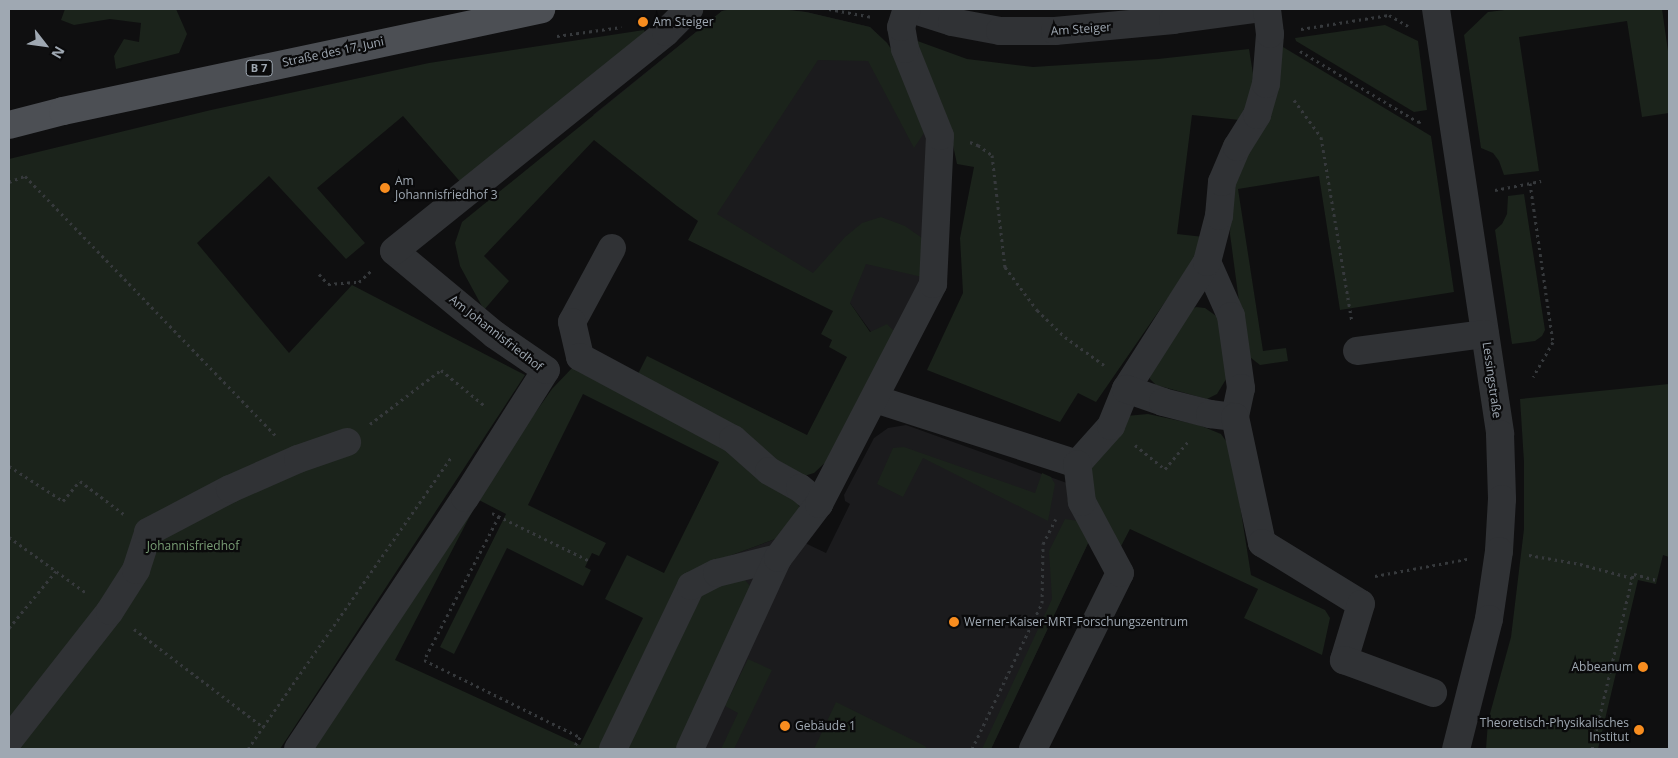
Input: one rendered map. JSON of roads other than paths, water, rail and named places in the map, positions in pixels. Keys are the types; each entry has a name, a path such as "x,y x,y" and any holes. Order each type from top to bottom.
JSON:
{"main road":[{"name":"Straße des 17. Juni","path":"9,125 138,95 541,9"}],"street":[{"name":"Am Johannisfriedhof","path":"298,749 465,498 546,370 495,335 394,251 666,32 689,9"},
{"path":"1055,31 1079,9"},
{"name":"Am Steiger","path":"906,15 1000,31 1055,31 1173,20 1253,9"},
{"name":"Lessingstraße","path":"1436,9 1500,434 1502,499 1500,551 1489,619 1456,749"},
{"path":"690,749 778,558 819,504 875,399 932,284 940,136 905,49 906,15"},
{"path":"1033,749 1120,573 1082,502 1077,464 1111,426 1126,389 1207,262 1219,216 1222,182 1237,147 1257,115 1266,84 1268,21"},
{"path":"612,248 572,322 580,358 733,439 769,471 800,488 819,504"},
{"path":"1207,262 1230,316 1241,388 1222,416"},
{"path":"1357,351 1485,334"},
{"path":"1126,389 1163,402 1222,416"},
{"path":"875,399 1077,464"},
{"path":"1222,416 1262,543 1361,604 1344,660 1433,693"},
{"path":"9,740 110,611 136,570 148,532 230,489 298,459 347,442"},
{"path":"613,749 691,586 717,573 778,558"}],"place":[{"name":"Am Steiger","path":"643,22"},
{"name":"Am Johannisfriedhof 3","path":"385,188"},
{"name":"Werner-Kaiser-MRT-Forschungszentrum","path":"954,622"},
{"name":"Abbeanum","path":"1643,667"},
{"name":"Gebäude 1","path":"785,726"},
{"name":"Theoretisch-Physikalisches Institut","path":"1639,730"}],"park label":[{"name":"Johannisfriedhof","path":"193,546"}]}
